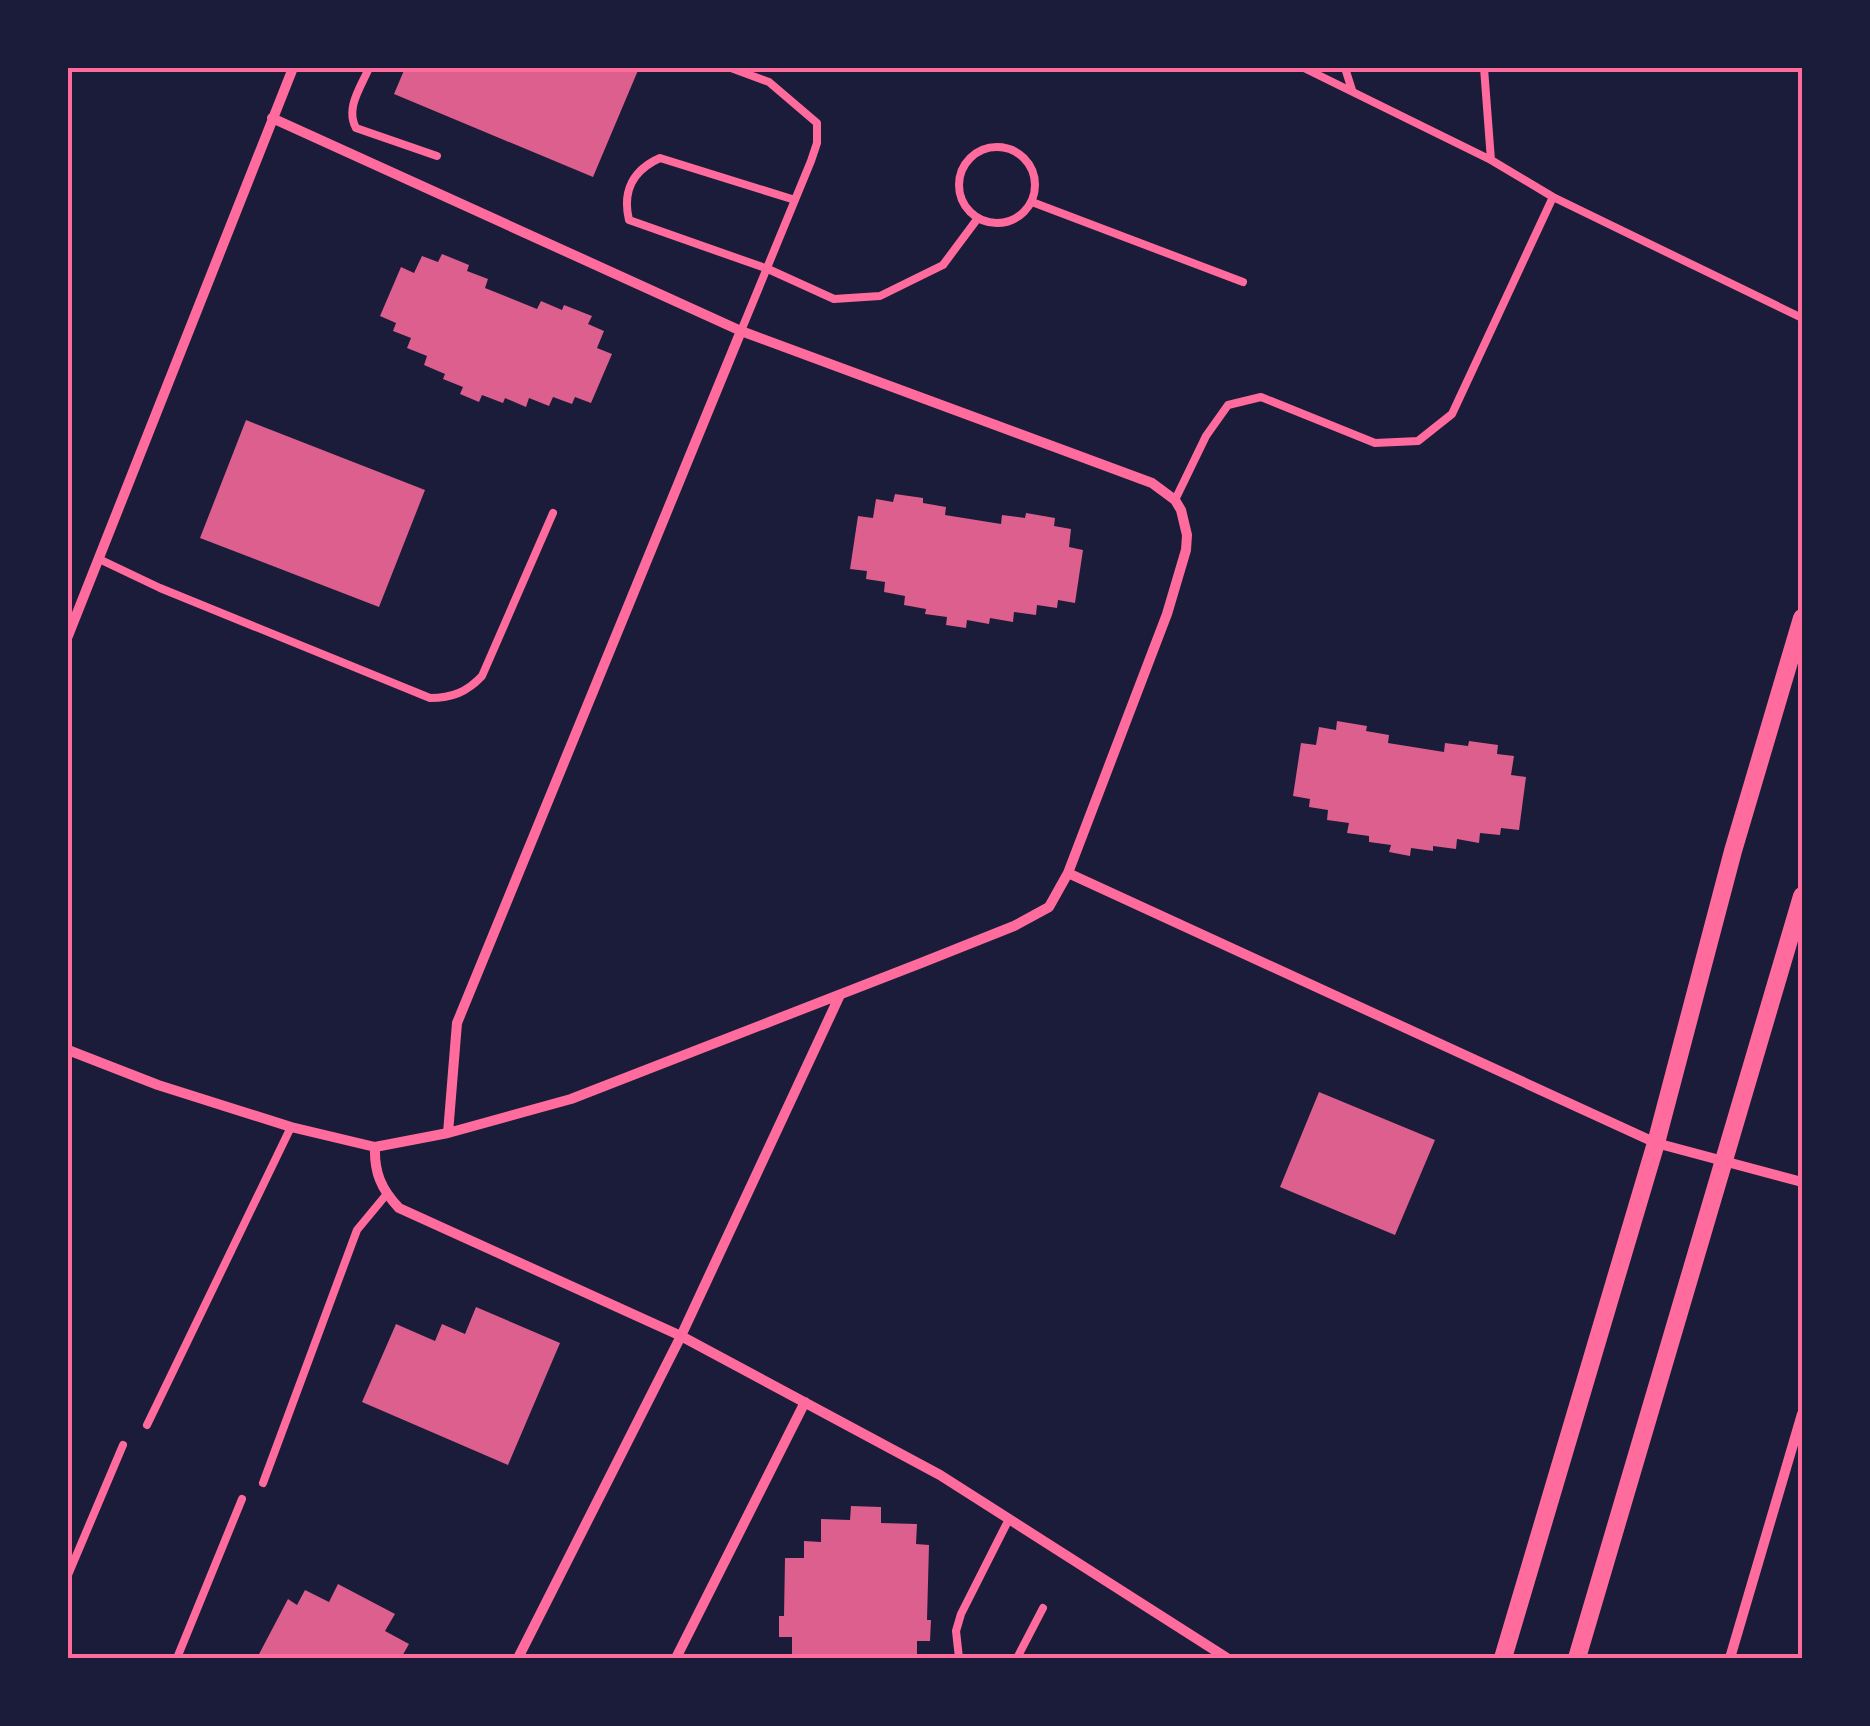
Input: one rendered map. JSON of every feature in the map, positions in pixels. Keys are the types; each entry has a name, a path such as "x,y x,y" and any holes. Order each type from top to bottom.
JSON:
{"street":[{"path":"68,636 293,68"},
{"path":"68,1050 158,1085 291,1127 374,1146 448,1134 570,1100 1032,916 1049,907 1068,873 1168,614 1186,550 1184,522 1174,500 1152,483 741,331 272,118"},
{"path":"448,1134 450,1076 458,1023 741,331"},
{"path":"1503,1658 1656,1142 1733,851 1802,618"},
{"path":"1068,873 1656,1142 1802,1182"},
{"path":"1577,1658 1802,896"},
{"path":"518,1658 681,1336 840,995"},
{"path":"374,1146 374,1163 386,1195 398,1208 681,1336 940,1474 1228,1658"},
{"path":"676,1658 804,1402"},
{"path":"1730,1658 1802,1414"}],"lane":[{"path":"369,68 351,108 356,128 437,156"},
{"path":"731,68 769,82 817,123 817,142 741,331"},
{"path":"1304,68 1491,160 1554,197 1802,318"},
{"path":"1345,68 1352,90"},
{"path":"1484,68 1491,160"},
{"path":"991,147 1006,148 1028,162 1036,187 1032,202 1008,222 993,224 978,218 966,208 959,194 959,178 976,153 991,147"},
{"path":"795,200 660,158 637,173 626,198 629,220 768,269 834,299 880,296 943,266 978,218"},
{"path":"1174,500 1206,436 1228,405 1260,398 1375,442 1418,441 1452,414 1554,197"},
{"path":"1032,202 1243,282"},
{"path":"99,559 160,588 430,698 442,698 464,692 482,676 553,512"},
{"path":"147,1425 291,1127"},
{"path":"263,1483 357,1230 386,1195"},
{"path":"68,1574 123,1444"},
{"path":"177,1658 242,1499"},
{"path":"959,1658 956,1631 961,1614 1009,1519"},
{"path":"1018,1658 1042,1608"}],"building":[{"path":"405,68 639,68 593,177 394,94"},
{"path":"442,254 469,265 467,271 488,279 485,288 537,309 541,301 592,316 588,324 604,331 597,348 612,354 591,403 575,397 572,404 553,397 549,406 529,398 526,407 505,398 503,403 482,395 479,402 460,394 463,387 443,379 445,374 424,365 427,356 407,348 411,338 393,331 396,323 380,316 401,267 414,273 422,256 438,262"},
{"path":"246,420 425,490 379,607 200,538"},
{"path":"895,494 923,498 923,503 946,507 945,515 1001,524 1002,515 1025,518 1026,513 1055,518 1054,526 1071,529 1069,547 1083,550 1075,603 1058,600 1057,608 1037,605 1036,615 1014,612 1013,622 990,618 989,624 967,620 966,628 946,625 947,617 925,614 926,609 904,605 905,596 884,592 885,582 866,579 867,571 850,569 858,516 873,518 876,499 893,502"},
{"path":"1337,721 1389,735 1388,743 1444,752 1445,743 1498,745 1497,754 1514,756 1511,775 1526,777 1519,830 1501,828 1500,835 1480,833 1479,843 1457,839 1456,849 1411,848 1410,856 1389,852 1391,845 1369,842 1369,836 1347,833 1349,823 1327,820 1328,810 1309,807 1310,799 1293,796 1301,743 1316,745 1319,727 1336,730"},
{"path":"1319,1092 1435,1140 1395,1235 1280,1187"},
{"path":"476,1307 560,1343 508,1465 362,1402 396,1324 435,1341 442,1324 465,1334"},
{"path":"851,1506 881,1507 881,1523 917,1524 916,1544 929,1545 930,1641 917,1641 917,1658 792,1658 792,1637 779,1637 779,1616 784,1616 785,1558 804,1558 804,1541 821,1542 821,1519 850,1520"},
{"path":"338,1584 395,1614 385,1631 409,1644 401,1658 257,1658 288,1599 297,1605 305,1590 329,1602"}]}
